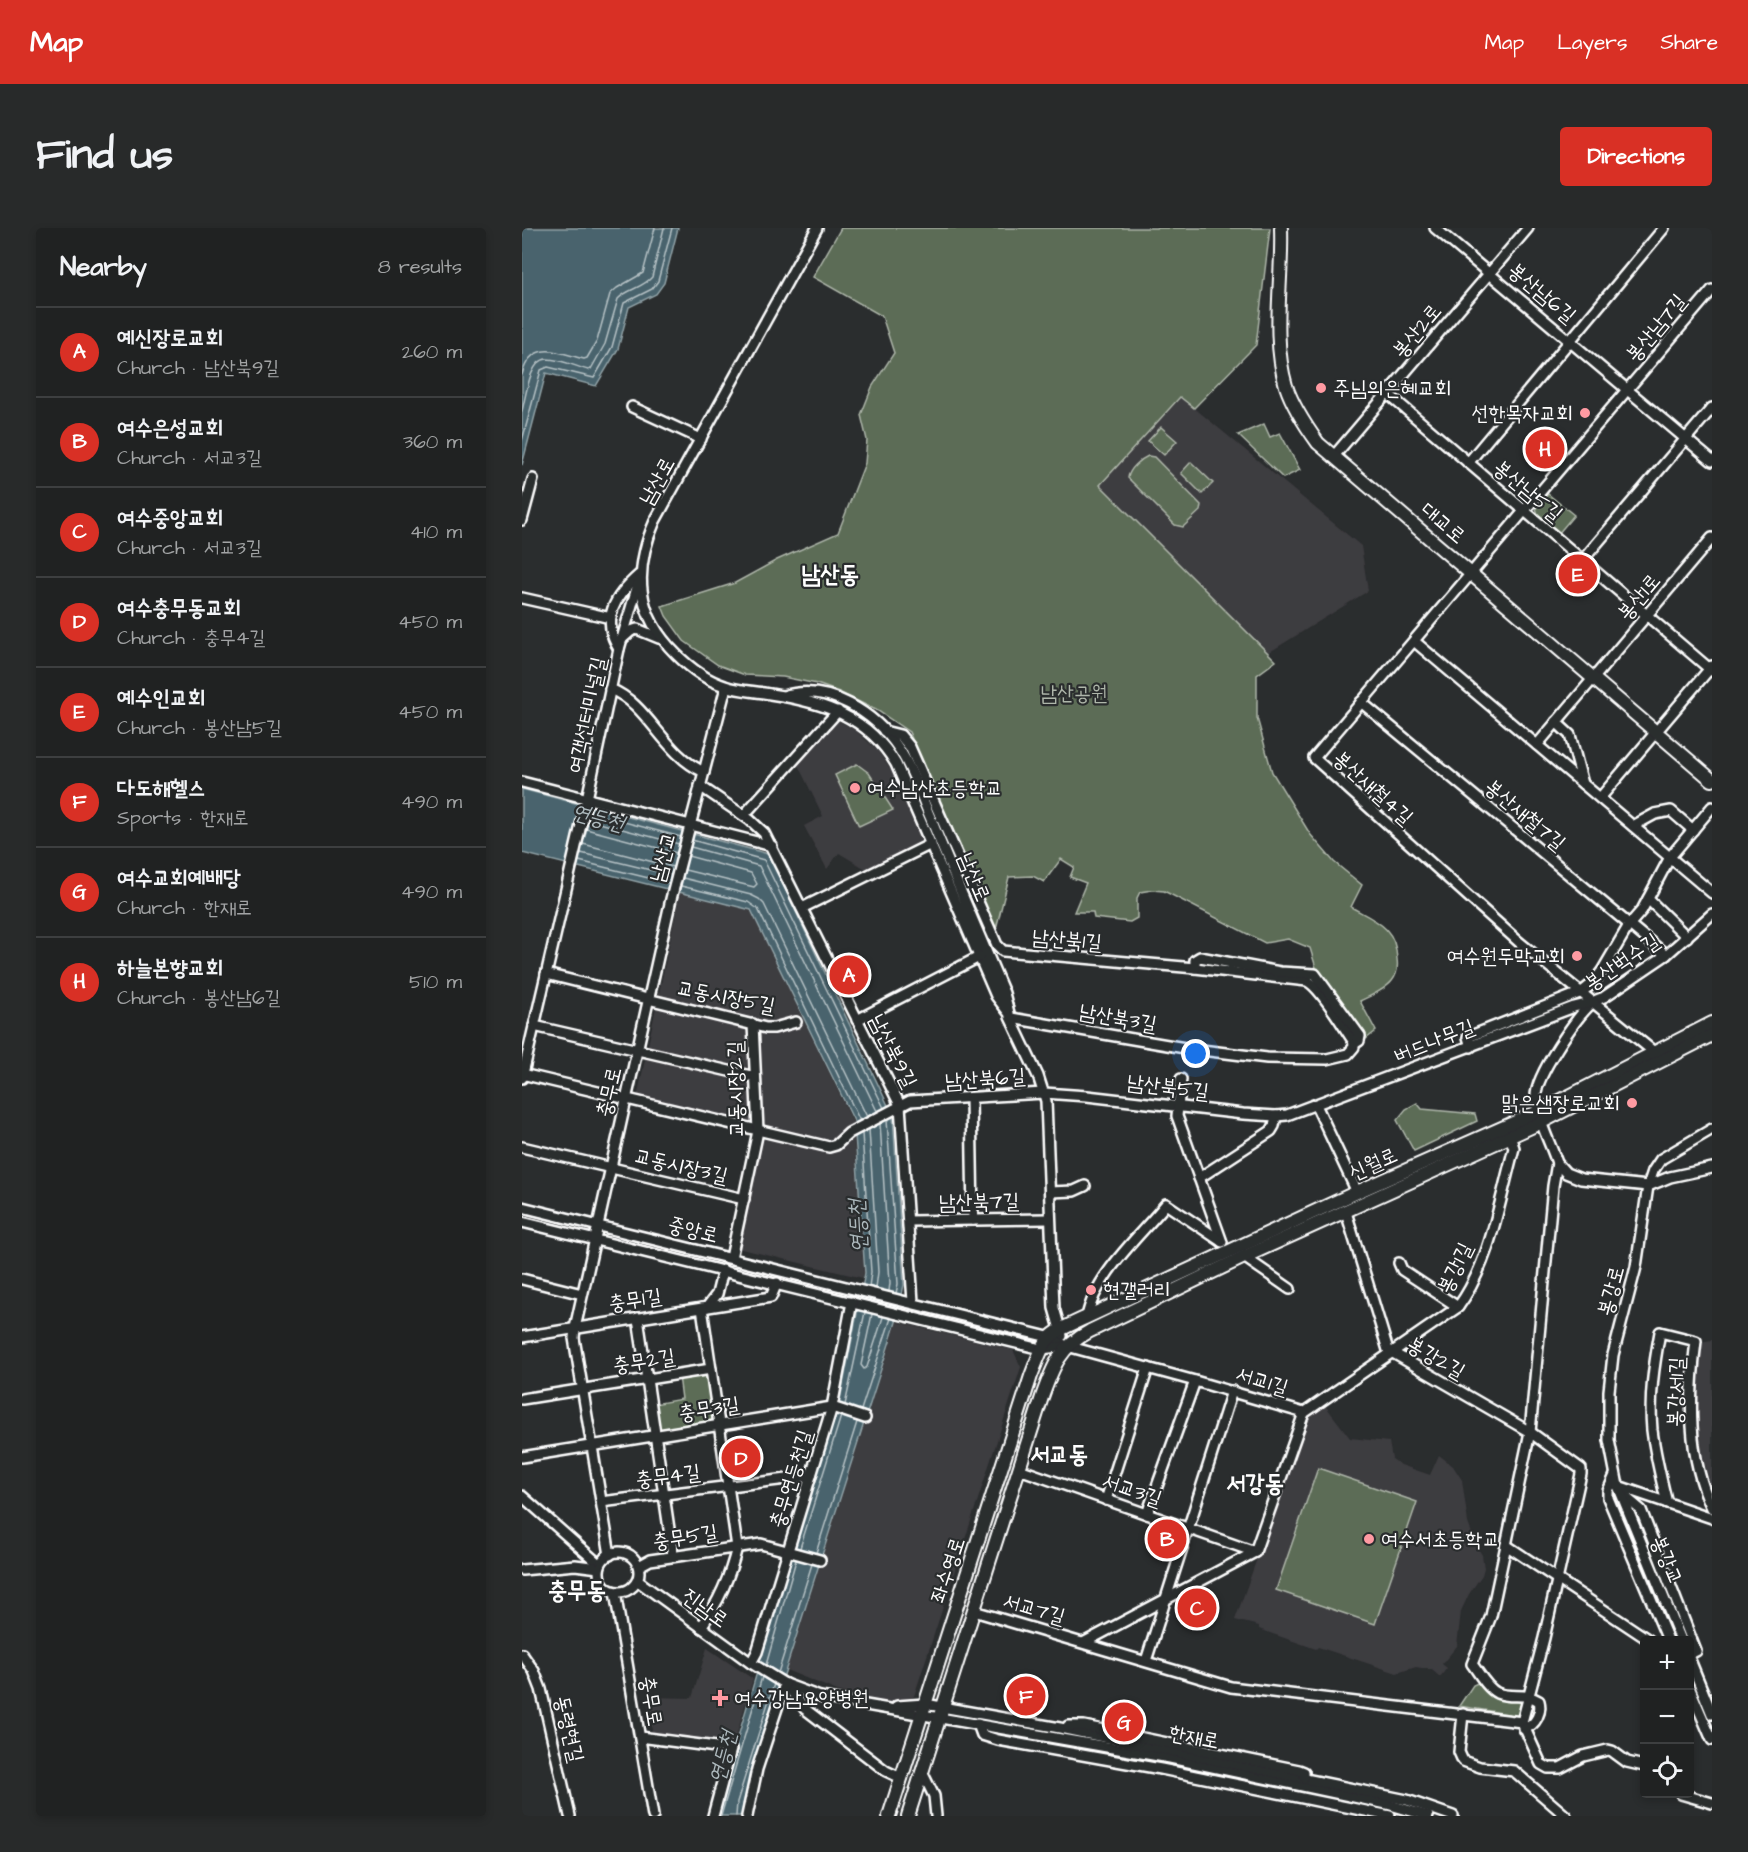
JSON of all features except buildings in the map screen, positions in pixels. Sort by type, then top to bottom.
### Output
[{"type":"main road","name":"대교로","points":[[1281,228],[1278,325],[1284,376],[1291,398],[1318,443],[1472,572],[1712,780]]},
{"type":"main road","name":"신월로","points":[[1066,1346],[1090,1330],[1244,1257],[1510,1136],[1654,1052],[1712,1023]]},
{"type":"main road","name":"신월로","points":[[1048,1337],[1223,1247],[1540,1117],[1712,1035]]},
{"type":"main road","name":"좌수영로","points":[[893,1815],[901,1778],[923,1709],[1041,1349],[1048,1337]]},
{"type":"main road","name":"좌수영로","points":[[908,1816],[1047,1382],[1066,1346]]},
{"type":"main road","points":[[949,1630],[966,1635]]},
{"type":"street","name":"봉산남6길","points":[[1435,228],[1712,461]]},
{"type":"street","name":"봉산2로","points":[[1334,456],[1528,228]]},
{"type":"street","points":[[1570,341],[1664,228]]},
{"type":"street","name":"남산로","points":[[816,229],[652,528],[641,574],[646,614],[662,640],[707,678],[726,687],[783,696],[838,711],[861,725],[892,756],[996,996],[1010,1016]]},
{"type":"street","name":"봉산남7길","points":[[1627,389],[1712,290]]},
{"type":"street","name":"봉산남6길","points":[[1467,463],[1570,341]]},
{"type":"street","points":[[1524,511],[1627,389]]},
{"type":"street","name":"봉산남5길","points":[[1388,394],[1582,561],[1711,668]]},
{"type":"street","points":[[632,407],[701,438]]},
{"type":"street","points":[[1582,561],[1712,408]]},
{"type":"street","points":[[522,520],[533,479]]},
{"type":"street","name":"봉산새철4길","points":[[1524,511],[1314,758],[1519,942],[1654,1052]]},
{"type":"street","name":"봉산1로","points":[[1537,745],[1712,538]]},
{"type":"street","points":[[619,649],[611,633],[611,618],[619,596],[641,574]]},
{"type":"street","name":"여객선터미널길","points":[[522,782],[587,799],[619,649],[641,574]]},
{"type":"street","points":[[522,598],[611,618]]},
{"type":"street","points":[[622,639],[631,631],[638,629],[645,630],[662,640]]},
{"type":"street","points":[[1414,641],[1712,893]]},
{"type":"street","points":[[1600,798],[1711,668]]},
{"type":"street","points":[[690,825],[726,687]]},
{"type":"street","points":[[610,689],[631,700],[679,757],[704,772]]},
{"type":"street","name":"남산로","points":[[783,696],[810,693],[832,697],[856,707],[884,731],[905,759],[1004,993],[1010,1016],[1044,1093],[1047,1110],[1054,1308],[1066,1346]]},
{"type":"street","name":"봉산새철7길","points":[[1361,702],[1666,955]]},
{"type":"street","points":[[744,815],[838,711]]},
{"type":"street","points":[[1556,722],[1570,735],[1583,784]]},
{"type":"street","name":"남산북1길","points":[[884,731],[900,735],[910,747],[1001,950],[1007,953],[1028,955],[1195,968],[1195,960],[1200,957],[1280,972],[1315,974],[1360,1035],[1359,1041],[1354,1043]]},
{"type":"street","name":"남산북9길","points":[[700,786],[760,828],[772,846],[897,1107],[909,1221],[909,1301]]},
{"type":"street","points":[[522,1076],[587,799],[772,846]]},
{"type":"street","points":[[1471,1047],[1468,1037],[1582,992],[1597,978],[1629,925],[1636,919],[1670,857],[1712,807]]},
{"type":"street","points":[[1633,826],[1655,814],[1671,811],[1693,830]]},
{"type":"street","name":"남산교","points":[[671,899],[690,825]]},
{"type":"street","points":[[802,908],[931,844]]},
{"type":"street","name":"충무로","points":[[610,1555],[574,1338],[671,899]]},
{"type":"street","points":[[1647,899],[1687,937]]},
{"type":"street","name":"봉산벅수길","points":[[1540,1117],[1536,1094],[1543,1075],[1575,1022],[1594,1002],[1666,955],[1712,914]]},
{"type":"street","points":[[857,1020],[979,957]]},
{"type":"street","name":"교동시장5길","points":[[546,974],[772,1028],[796,1022]]},
{"type":"street","name":"버드나무길","points":[[1287,1115],[1574,1007],[1594,1002]]},
{"type":"street","name":"남산북3길","points":[[1010,1016],[1185,1048],[1267,1058],[1334,1058],[1352,1051],[1354,1043]]},
{"type":"street","name":"교동시장2길","points":[[731,1258],[758,1131],[753,1024]]},
{"type":"street","points":[[534,1026],[755,1077]]},
{"type":"street","name":"남산북6길","points":[[522,1076],[829,1147],[840,1143],[849,1133],[910,1101],[1044,1093]]},
{"type":"street","points":[[1181,1079],[1177,1116],[1223,1247]]},
{"type":"street","name":"남산북5길","points":[[1044,1093],[1276,1116],[1287,1115]]},
{"type":"street","points":[[971,1098],[973,1220]]},
{"type":"street","points":[[1316,1105],[1357,1192]]},
{"type":"street","points":[[1199,1178],[1271,1131],[1276,1116]]},
{"type":"street","points":[[1540,1117],[1557,1163],[1566,1173],[1581,1179],[1607,1184],[1648,1186],[1712,1168]]},
{"type":"street","name":"봉강로","points":[[1619,1489],[1615,1475],[1608,1417],[1612,1364],[1636,1267],[1648,1186],[1655,1167],[1661,1159],[1712,1129]]},
{"type":"street","name":"봉강1길","points":[[1304,1413],[1458,1307],[1473,1282],[1489,1240],[1514,1148],[1510,1136]]},
{"type":"street","name":"교동시장3길","points":[[522,1147],[744,1199]]},
{"type":"street","points":[[1557,1163],[1530,1432],[1491,1616],[1472,1664],[1498,1694],[1529,1696],[1539,1701],[1540,1709],[1533,1724],[1523,1725],[1541,1764],[1548,1768],[1560,1768],[1583,1756],[1608,1750],[1628,1762],[1640,1765]]},
{"type":"street","points":[[1050,1192],[1074,1191],[1085,1186]]},
{"type":"street","points":[[1087,1317],[1090,1301],[1103,1280],[1166,1204],[1223,1247]]},
{"type":"street","name":"중앙로","points":[[522,1207],[909,1301]]},
{"type":"street","name":"봉강2길","points":[[1346,1212],[1386,1347],[1392,1353],[1530,1432],[1580,1467],[1582,1471],[1523,1725]]},
{"type":"street","name":"남산북7길","points":[[909,1221],[1050,1219]]},
{"type":"street","points":[[522,1222],[1041,1349],[1066,1346]]},
{"type":"street","points":[[1244,1257],[1290,1289]]},
{"type":"street","points":[[1399,1263],[1402,1270],[1458,1307]]},
{"type":"street","points":[[719,1425],[704,1308],[717,1294],[723,1270]]},
{"type":"street","points":[[522,1280],[582,1294]]},
{"type":"street","name":"충무1길","points":[[522,1337],[771,1297],[777,1284]]},
{"type":"street","points":[[909,1301],[1048,1337],[1066,1346]]},
{"type":"street","name":"충무연등천길","points":[[751,1664],[757,1652],[832,1407],[852,1302]]},
{"type":"street","points":[[638,1318],[673,1556]]},
{"type":"street","name":"봉강서1길","points":[[1667,1503],[1652,1429],[1653,1374],[1660,1332],[1696,1341],[1692,1373],[1691,1425],[1698,1468],[1712,1508]]},
{"type":"street","name":"서교1길","points":[[1066,1346],[1304,1413],[1255,1552]]},
{"type":"street","points":[[1106,1500],[1148,1368]]},
{"type":"street","name":"충무2길","points":[[582,1389],[711,1369]]},
{"type":"street","points":[[1147,1514],[1195,1381]]},
{"type":"street","points":[[522,1399],[582,1389]]},
{"type":"street","points":[[1146,1661],[1232,1391]]},
{"type":"street","points":[[832,1407],[865,1418]]},
{"type":"street","name":"충무3길","points":[[592,1445],[832,1407]]},
{"type":"street","name":"충무5길","points":[[701,1627],[719,1599],[732,1568],[737,1547],[719,1425]]},
{"type":"street","points":[[522,1457],[592,1445]]},
{"type":"street","name":"서교3길","points":[[1019,1469],[1255,1552]]},
{"type":"street","points":[[1615,1475],[1608,1491],[1608,1498],[1666,1636]]},
{"type":"street","name":"충무4길","points":[[601,1502],[811,1476]]},
{"type":"street","points":[[1619,1489],[1712,1518]]},
{"type":"street","points":[[1619,1489],[1641,1510],[1690,1636]]},
{"type":"street","name":"봉강교","points":[[1619,1489],[1679,1636]]},
{"type":"street","points":[[522,1496],[600,1566],[601,1581],[606,1588],[615,1592],[628,1591],[638,1581],[639,1566],[628,1554],[617,1552],[610,1555],[600,1566]]},
{"type":"street","name":"충무5길","points":[[639,1566],[650,1560],[760,1544],[820,1560]]},
{"type":"street","points":[[1506,1545],[1642,1636]]},
{"type":"street","points":[[1085,1642],[1255,1552]]},
{"type":"street","points":[[522,1570],[575,1565],[600,1566]]},
{"type":"street","name":"진남로","points":[[638,1581],[751,1664],[785,1684]]},
{"type":"street","name":"충무로","points":[[615,1592],[653,1816]]},
{"type":"street","name":"서교7길","points":[[974,1611],[1211,1681],[1253,1691],[1290,1693],[1463,1714],[1523,1725]]},
{"type":"street","name":"동령현길","points":[[522,1654],[534,1671],[542,1689],[570,1816]]},
{"type":"street","points":[[1694,1672],[1712,1714]]},
{"type":"street","points":[[785,1684],[820,1697],[877,1707],[923,1709]]},
{"type":"street","points":[[785,1684],[805,1709],[886,1771],[901,1778]]},
{"type":"street","points":[[747,1816],[757,1769],[785,1684]]},
{"type":"street","points":[[1689,1690],[1712,1740]]},
{"type":"street","name":"한재로","points":[[923,1709],[1060,1728],[1304,1777],[1407,1800],[1453,1816]]},
{"type":"street","name":"한재로","points":[[941,1712],[978,1724],[1170,1758],[1401,1812],[1428,1816]]},
{"type":"street","points":[[1463,1714],[1459,1752],[1463,1761],[1480,1767],[1514,1771],[1566,1816]]},
{"type":"street","points":[[978,1724],[982,1735],[998,1740],[1161,1769],[1390,1816]]},
{"type":"street","points":[[640,1737],[732,1749],[713,1816]]},
{"type":"street","points":[[922,1772],[934,1796],[936,1816]]},
{"type":"street","points":[[1694,1798],[1712,1803]]},
{"type":"shaded area","points":[[1181,397],[1361,546],[1368,591],[1268,653],[1100,485]]},
{"type":"shaded area","name":"여수남산초등학교","points":[[838,721],[854,729],[878,751],[892,772],[921,835],[922,842],[866,869],[839,853],[827,869],[804,826],[823,816],[798,765]]},
{"type":"shaded area","points":[[680,893],[748,910],[752,913],[853,1122],[863,1278],[737,1248],[763,1129],[637,1098]]},
{"type":"shaded area","points":[[897,1322],[1013,1350],[1021,1367],[914,1696],[906,1702],[896,1704],[840,1692],[786,1670]]},
{"type":"shaded area","points":[[1712,1340],[1712,1489],[1696,1432],[1695,1385],[1700,1342]]},
{"type":"shaded area","name":"여수서초등학교","points":[[1324,1404],[1350,1438],[1389,1442],[1392,1459],[1401,1465],[1430,1475],[1439,1455],[1453,1466],[1462,1480],[1468,1523],[1482,1555],[1484,1568],[1461,1611],[1457,1646],[1442,1664],[1447,1668],[1440,1677],[1432,1670],[1416,1667],[1397,1673],[1318,1647],[1316,1649],[1259,1629],[1259,1626],[1235,1620],[1306,1422]]},
{"type":"shaded area","name":"여수강남요양병원","points":[[707,1648],[753,1679],[733,1747],[653,1737],[647,1697],[692,1698]]},
{"type":"green space","name":"남산공원","points":[[841,228],[1270,228],[1256,345],[1194,408],[1180,397],[1100,485],[1276,661],[1257,675],[1257,718],[1272,772],[1310,834],[1334,862],[1362,885],[1351,907],[1383,926],[1389,932],[1396,948],[1397,967],[1394,979],[1381,990],[1360,1001],[1376,1031],[1366,1039],[1317,971],[1310,948],[1288,939],[1265,943],[1164,891],[1140,892],[1137,898],[1137,918],[1130,922],[1094,918],[1093,912],[1074,912],[1086,883],[1070,877],[1074,867],[1061,859],[1044,882],[1033,876],[1009,877],[996,929],[909,732],[878,711],[817,684],[783,677],[745,675],[718,665],[684,641],[666,616],[662,606],[735,583],[777,560],[838,533],[865,463],[867,440],[861,415],[872,387],[894,353],[882,316],[813,277]]},
{"type":"green space","points":[[1264,424],[1270,437],[1280,433],[1300,470],[1283,478],[1238,435]]},
{"type":"green space","points":[[1161,427],[1177,441],[1164,455],[1148,441]]},
{"type":"green space","points":[[1148,456],[1154,457],[1201,505],[1200,511],[1183,527],[1175,525],[1128,478],[1136,465]]},
{"type":"green space","points":[[1191,462],[1213,483],[1202,494],[1181,473]]},
{"type":"green space","points":[[1548,494],[1574,515],[1558,534],[1539,518],[1536,508]]},
{"type":"green space","points":[[857,764],[869,773],[893,810],[859,826],[835,775]]},
{"type":"green space","points":[[1417,1103],[1422,1109],[1475,1114],[1477,1121],[1414,1151],[1397,1120],[1406,1109]]},
{"type":"green space","points":[[708,1372],[716,1421],[658,1430],[654,1404],[682,1399],[679,1376]]},
{"type":"green space","points":[[1318,1468],[1417,1502],[1375,1624],[1276,1590]]},
{"type":"green space","points":[[1480,1682],[1493,1694],[1520,1700],[1522,1703],[1520,1716],[1459,1706],[1473,1685]]},
{"type":"water","points":[[522,228],[678,228],[664,283],[656,294],[629,307],[618,349],[596,386],[546,373],[522,465]]},
{"type":"water","name":"연등천","points":[[522,789],[769,855],[893,1116],[904,1285],[896,1322],[743,1804],[742,1816],[715,1816],[790,1559],[840,1400],[865,1273],[854,1121],[751,910],[522,853]]},
{"type":"place","name":"주님의은혜교회","points":[[1321,388]]},
{"type":"place","name":"선한목자교회","points":[[1585,413]]},
{"type":"place","name":"하늘본향교회","points":[[1545,449]]},
{"type":"place","name":"예수인교회","points":[[1578,574]]},
{"type":"place","name":"여수남산초등학교","points":[[855,788]]},
{"type":"place","name":"여수원두막교회","points":[[1577,956]]},
{"type":"place","name":"예신장로교회","points":[[849,975]]},
{"type":"place","name":"맑은샘장로교회","points":[[1632,1103]]},
{"type":"place","name":"현갤러리","points":[[1091,1290]]},
{"type":"place","name":"여수충무동교회","points":[[741,1458]]},
{"type":"place","name":"여수은성교회","points":[[1167,1539]]},
{"type":"place","name":"여수서초등학교","points":[[1369,1539]]},
{"type":"place","name":"여수중앙교회","points":[[1197,1608]]},
{"type":"place","name":"다도해헬스","points":[[1026,1696]]},
{"type":"place","name":"여수강남요양병원","points":[[720,1698]]},
{"type":"place","name":"여수교회예배당","points":[[1124,1722]]},
{"type":"district","name":"남산동","points":[[830,575]]},
{"type":"district","name":"서교동","points":[[1059,1455]]},
{"type":"district","name":"서강동","points":[[1255,1484]]},
{"type":"district","name":"충무동","points":[[577,1591]]}]
